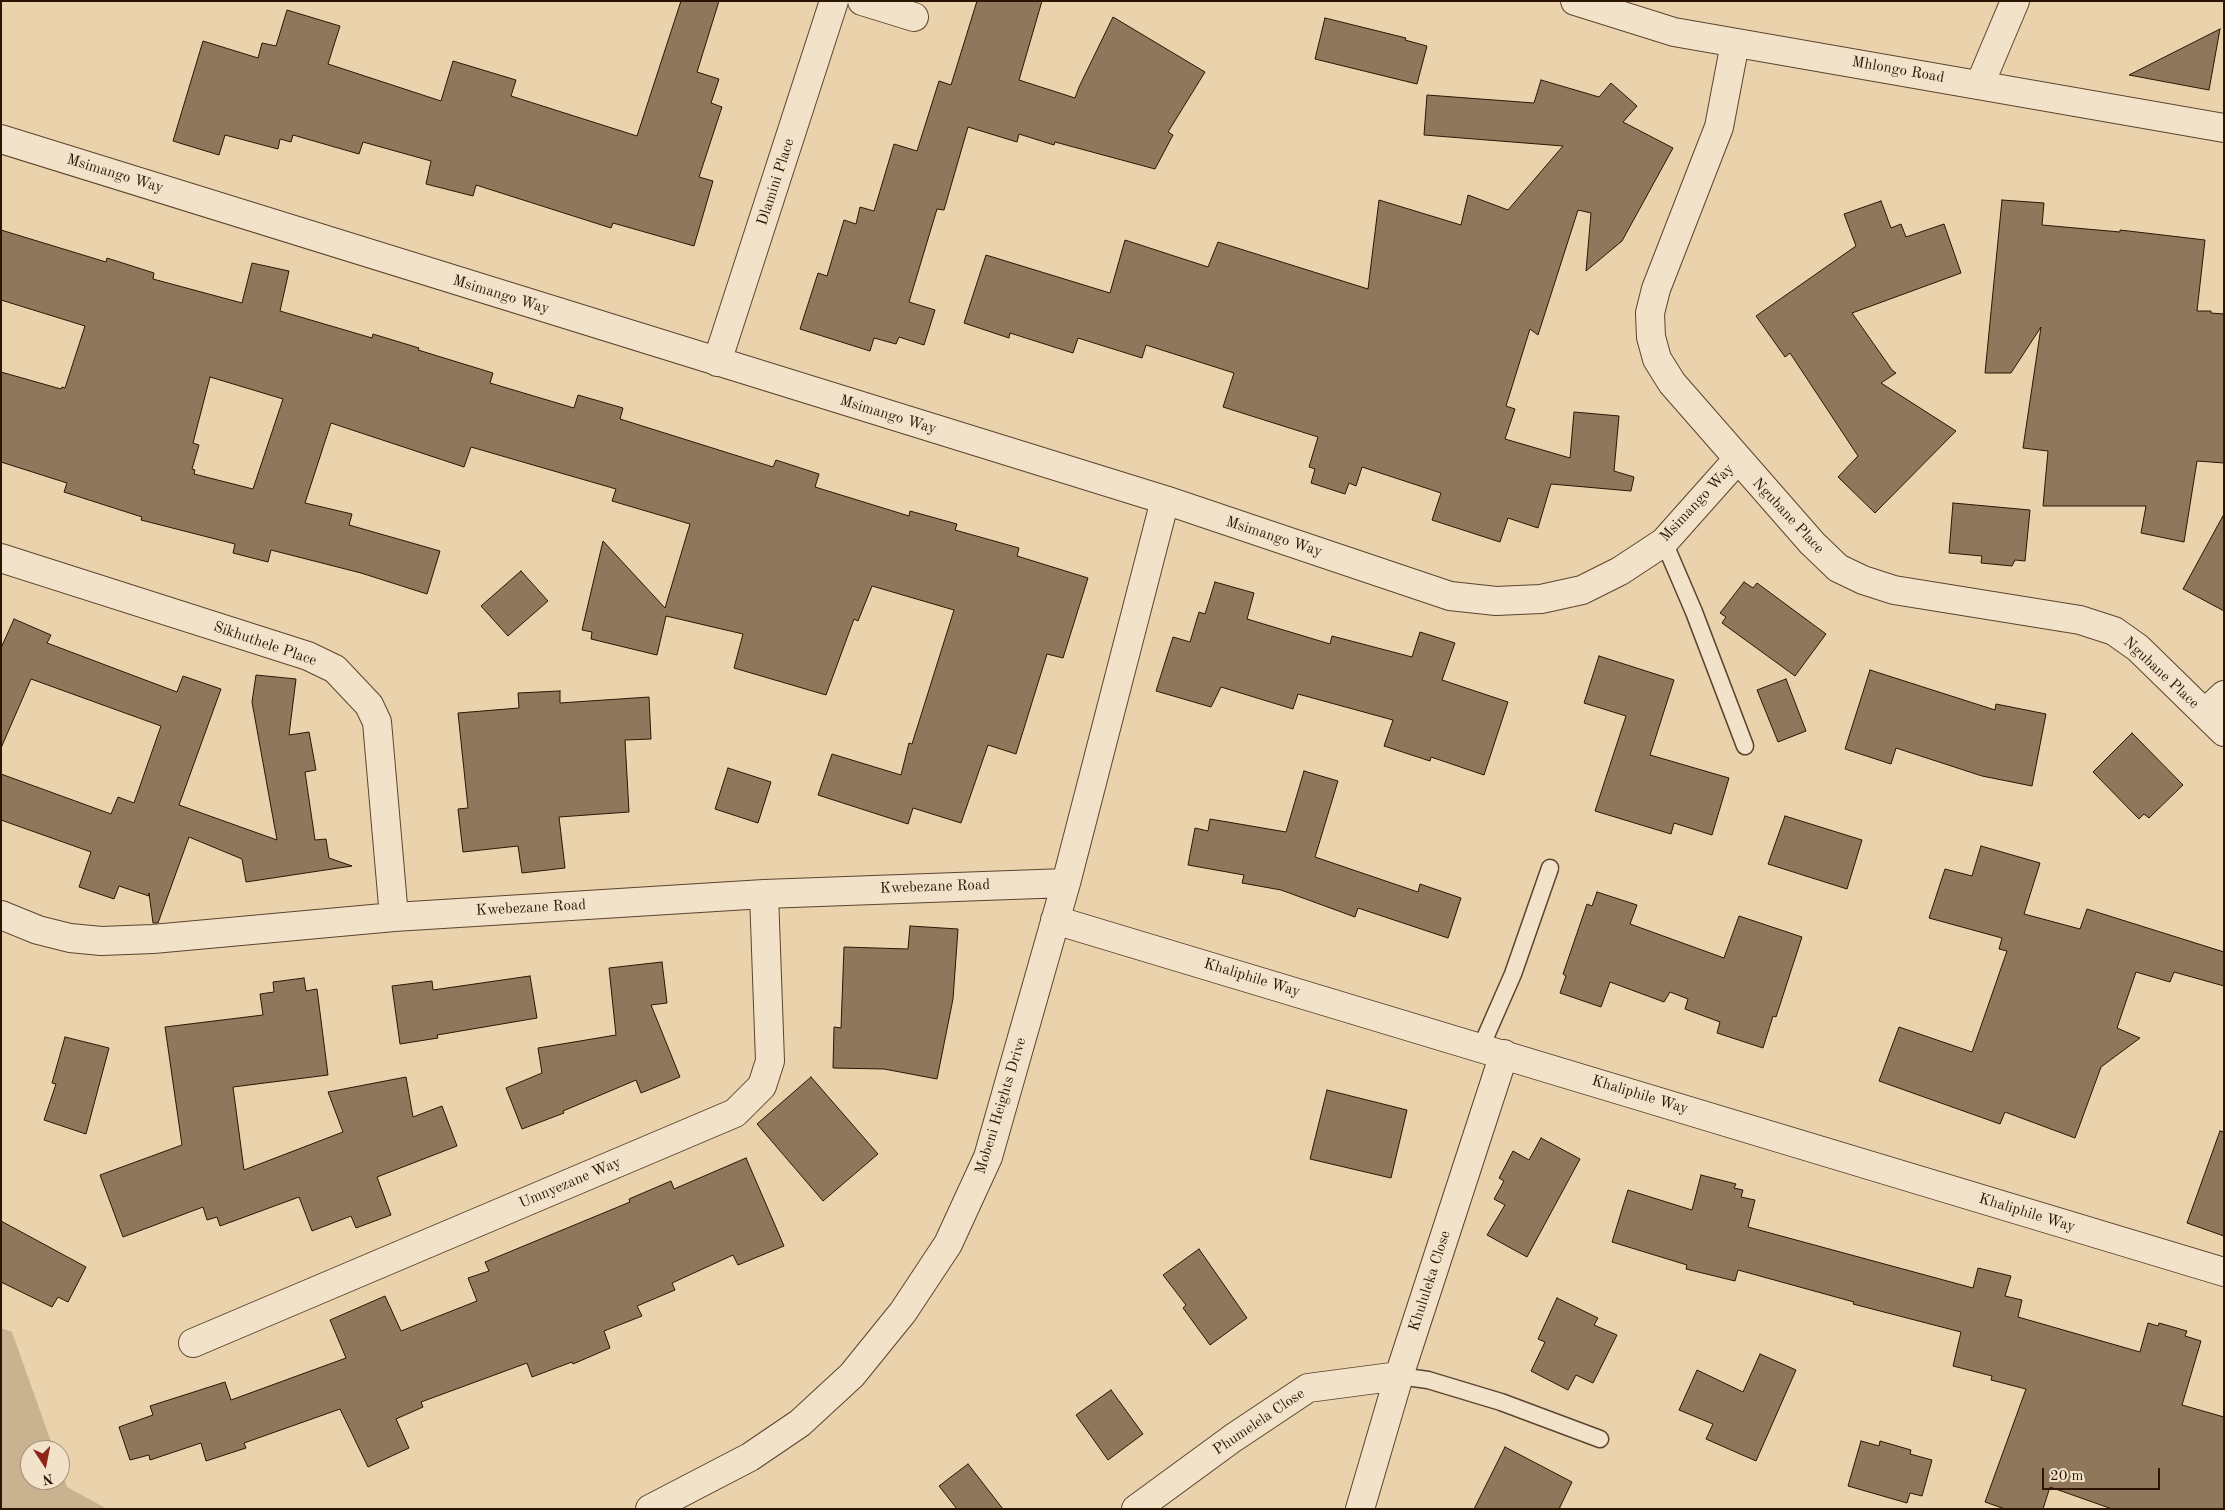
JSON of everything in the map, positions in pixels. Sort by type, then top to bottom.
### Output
[{"type":"street","name":"Dlamini Place","points":[[718,362],[834,1]]},
{"type":"street","points":[[862,1],[914,17]]},
{"type":"street","name":"Mhlongo Road","points":[[1575,1],[1674,32],[2224,128]]},
{"type":"street","points":[[1980,84],[2015,1]]},
{"type":"street","name":"Ngubane Place","points":[[1735,43],[1719,127],[1656,289],[1650,313],[1651,337],[1657,359],[1672,383],[1737,460],[1812,543],[1838,568],[1863,580],[1894,590],[2080,620],[2114,631],[2138,648],[2218,713]]},
{"type":"street","name":"Msimango Way","points":[[1,139],[1165,500],[1450,596],[1496,601],[1541,598],[1582,590],[1620,570],[1664,542],[1737,460]]},
{"type":"street","points":[[1055,920],[1165,500]]},
{"type":"street","name":"Sikhuthele Place","points":[[1,558],[308,656],[335,669],[369,705],[377,722],[394,917]]},
{"type":"street","name":"Kwebezane Road","points":[[1,915],[38,930],[70,938],[101,941],[153,939],[394,917],[764,894],[1066,883]]},
{"type":"street","name":"Umnyezane Way","points":[[193,1343],[735,1113],[762,1086],[770,1061],[764,894]]},
{"type":"street","name":"Khaliphile Way","points":[[1055,920],[1493,1050],[2224,1272]]},
{"type":"street","name":"Mobeni Heights Drive","points":[[650,1509],[750,1457],[800,1422],[852,1375],[903,1312],[948,1244],[988,1157],[1055,920]]},
{"type":"street","name":"Khululeka Close","points":[[1360,1509],[1493,1050]]},
{"type":"street","name":"Phumelela Close","points":[[1136,1509],[1233,1438],[1308,1388],[1399,1376]]},
{"type":"lane","points":[[1664,542],[1694,612],[1745,746]]},
{"type":"lane","points":[[1493,1050],[1513,974],[1550,868]]},
{"type":"lane","points":[[1399,1376],[1428,1380],[1501,1402],[1600,1439]]},
{"type":"shaded area","points":[[1,1328],[12,1332],[50,1440],[20,1440],[20,1490],[70,1489],[107,1509],[1,1509]]},
{"type":"building","points":[[681,1],[719,1],[697,72],[719,79],[711,103],[722,107],[699,177],[713,181],[694,246],[613,223],[611,228],[476,185],[473,196],[426,184],[431,161],[363,142],[359,154],[293,135],[291,142],[280,139],[278,149],[225,135],[219,155],[173,141],[203,41],[258,58],[262,43],[276,46],[287,10],[340,26],[328,64],[441,101],[453,61],[516,80],[511,96],[637,136]]},
{"type":"building","points":[[977,1],[1042,1],[1019,80],[1075,98],[1113,17],[1205,72],[1168,132],[1173,135],[1155,169],[1055,142],[1054,145],[1019,134],[1017,142],[968,127],[944,210],[937,209],[909,302],[935,310],[924,345],[899,337],[896,344],[874,338],[870,351],[800,329],[818,273],[827,276],[844,220],[856,224],[860,207],[874,211],[894,144],[917,151],[939,81],[951,85]]},
{"type":"building","points":[[1325,18],[1406,38],[1405,40],[1427,46],[1417,84],[1315,59]]},
{"type":"building","points":[[2220,29],[2209,90],[2129,75]]},
{"type":"building","points":[[1541,80],[1599,97],[1611,83],[1637,106],[1623,122],[1673,148],[1622,241],[1586,271],[1591,213],[1578,210],[1538,335],[1530,329],[1506,406],[1515,409],[1505,439],[1570,458],[1574,412],[1619,416],[1614,471],[1634,477],[1631,491],[1551,484],[1538,528],[1508,518],[1500,542],[1432,520],[1441,493],[1362,467],[1356,486],[1349,483],[1345,494],[1311,483],[1315,469],[1309,467],[1318,437],[1223,407],[1234,373],[1146,345],[1142,358],[1078,338],[1073,353],[1010,333],[1009,338],[964,323],[986,255],[1110,293],[1125,240],[1208,267],[1218,242],[1368,289],[1379,200],[1461,225],[1468,195],[1508,210],[1563,146],[1424,135],[1427,95],[1534,103]]},
{"type":"building","points":[[2002,200],[2044,203],[2042,225],[2120,232],[2120,230],[2205,240],[2197,311],[2211,311],[2211,313],[2224,314],[2224,463],[2197,461],[2184,542],[2141,533],[2146,506],[2043,506],[2048,451],[2023,448],[2041,327],[2011,373],[1985,373]]},
{"type":"building","points":[[1881,201],[1891,228],[1901,224],[1906,237],[1944,224],[1961,273],[1852,313],[1896,373],[1881,383],[1956,431],[1875,513],[1838,477],[1858,456],[1790,353],[1785,357],[1756,316],[1856,246],[1844,214]]},
{"type":"building","points":[[1,230],[106,262],[107,258],[154,273],[153,279],[242,303],[252,263],[289,271],[280,311],[372,338],[373,334],[419,348],[418,350],[493,373],[490,383],[574,408],[578,395],[623,408],[620,419],[773,467],[776,460],[819,474],[815,487],[909,516],[910,511],[957,524],[955,530],[1019,548],[1017,556],[1088,578],[1063,658],[1047,654],[1016,754],[988,745],[961,823],[913,808],[908,824],[818,795],[832,754],[901,775],[909,743],[912,744],[954,610],[872,586],[858,621],[854,619],[826,695],[734,668],[743,634],[666,616],[657,655],[591,639],[592,632],[582,630],[603,541],[665,608],[690,524],[612,501],[616,489],[471,447],[464,467],[331,423],[305,503],[352,514],[349,525],[440,551],[427,594],[361,573],[271,550],[268,562],[233,553],[235,544],[141,520],[142,517],[64,492],[67,483],[1,462],[1,372],[61,389],[62,387],[65,388],[85,326],[1,300]],"holes":[[[210,377],[283,399],[253,489],[194,474],[195,470],[192,469],[199,445],[193,443]]]},
{"type":"building","points":[[1953,503],[2030,510],[2025,561],[2015,560],[2012,566],[1981,563],[1982,556],[1949,553]]},
{"type":"building","points":[[2224,514],[2224,611],[2183,589]]},
{"type":"building","points":[[521,571],[548,601],[508,636],[481,606]]},
{"type":"building","points":[[1215,582],[1254,593],[1247,619],[1330,644],[1332,636],[1412,657],[1420,632],[1455,643],[1442,680],[1508,702],[1484,775],[1431,757],[1430,761],[1384,746],[1393,720],[1298,694],[1293,709],[1221,687],[1211,707],[1156,691],[1173,637],[1190,642],[1199,612],[1205,614]]},
{"type":"building","points":[[1744,582],[1753,588],[1757,583],[1826,634],[1795,676],[1722,623],[1726,617],[1720,613]]},
{"type":"building","points":[[14,619],[51,635],[47,643],[177,692],[183,676],[221,689],[179,805],[277,840],[252,702],[256,675],[296,679],[289,735],[309,732],[316,770],[305,772],[315,840],[326,839],[329,858],[352,866],[246,882],[242,859],[189,837],[158,923],[153,923],[149,893],[149,896],[119,886],[114,899],[79,887],[91,852],[1,820],[1,774],[111,814],[118,797],[134,803],[161,726],[31,679],[1,748],[1,648]]},
{"type":"building","points":[[1599,656],[1674,680],[1650,755],[1729,778],[1712,835],[1674,823],[1671,834],[1595,811],[1626,716],[1584,703]]},
{"type":"building","points":[[1870,670],[1995,710],[1996,704],[2046,714],[2032,786],[1982,776],[1896,748],[1891,764],[1845,749]]},
{"type":"building","points":[[1786,679],[1806,731],[1778,742],[1757,690]]},
{"type":"building","points":[[560,691],[560,703],[649,697],[651,739],[625,740],[629,812],[559,817],[565,868],[522,873],[518,846],[463,852],[458,809],[468,808],[458,713],[519,708],[518,693]]},
{"type":"building","points":[[2132,733],[2183,785],[2149,818],[2144,814],[2139,819],[2093,772]]},
{"type":"building","points":[[728,768],[771,782],[758,823],[715,809]]},
{"type":"building","points":[[1304,771],[1338,781],[1315,857],[1418,892],[1420,884],[1461,898],[1448,938],[1358,908],[1355,917],[1281,890],[1242,883],[1244,875],[1188,865],[1195,828],[1208,831],[1210,819],[1286,832]]},
{"type":"building","points":[[1785,816],[1862,840],[1847,889],[1768,864]]},
{"type":"building","points":[[1981,846],[2040,863],[2024,914],[2080,929],[2087,909],[2224,952],[2224,986],[2174,972],[2170,982],[2136,972],[2117,1028],[2140,1038],[2101,1067],[2075,1138],[2005,1112],[2000,1124],[1879,1081],[1899,1027],[1972,1052],[2007,951],[1999,949],[2002,938],[1929,918],[1945,869],[1972,876]]},
{"type":"building","points":[[1597,892],[1637,905],[1630,924],[1724,958],[1739,916],[1802,937],[1776,1017],[1773,1016],[1763,1048],[1717,1033],[1720,1022],[1685,1009],[1688,999],[1670,992],[1664,1002],[1610,982],[1601,1007],[1560,993],[1566,976],[1563,974],[1587,904],[1592,906]]},
{"type":"building","points":[[910,926],[958,929],[953,999],[937,1079],[884,1069],[833,1068],[834,1027],[841,1028],[844,947],[908,949]]},
{"type":"building","points":[[662,962],[667,1003],[651,1005],[680,1077],[641,1093],[636,1080],[563,1111],[564,1113],[522,1129],[506,1088],[542,1073],[538,1048],[616,1035],[609,968]]},
{"type":"building","points":[[530,976],[537,1018],[437,1035],[438,1038],[400,1044],[392,986],[432,981],[433,990]]},
{"type":"building","points":[[304,978],[306,991],[317,989],[328,1075],[233,1087],[244,1170],[343,1132],[328,1092],[406,1077],[413,1117],[442,1106],[457,1146],[377,1177],[391,1215],[356,1228],[351,1216],[312,1231],[299,1197],[220,1226],[217,1217],[207,1220],[203,1207],[123,1237],[100,1175],[182,1145],[165,1027],[263,1015],[260,994],[274,992],[273,982]]},
{"type":"building","points":[[65,1037],[109,1048],[86,1134],[44,1120],[56,1084],[52,1083]]},
{"type":"building","points":[[811,1077],[878,1154],[823,1201],[757,1124]]},
{"type":"building","points":[[1327,1090],[1407,1110],[1391,1178],[1310,1159]]},
{"type":"building","points":[[2220,1131],[2224,1132],[2224,1236],[2187,1223]]},
{"type":"building","points":[[1541,1138],[1580,1159],[1527,1257],[1487,1235],[1505,1205],[1494,1199],[1504,1181],[1499,1178],[1513,1151],[1529,1160]]},
{"type":"building","points":[[746,1158],[784,1246],[738,1265],[733,1255],[672,1283],[675,1290],[637,1306],[642,1316],[604,1331],[610,1348],[573,1364],[572,1362],[532,1377],[527,1363],[421,1402],[423,1407],[396,1419],[409,1448],[368,1467],[340,1409],[244,1443],[246,1448],[206,1461],[201,1443],[150,1460],[149,1455],[130,1460],[119,1427],[153,1415],[150,1406],[225,1382],[231,1400],[346,1358],[330,1320],[385,1296],[401,1331],[477,1301],[468,1278],[489,1271],[485,1262],[630,1202],[629,1199],[671,1181],[674,1189]]},
{"type":"building","points":[[1701,1175],[1736,1184],[1734,1188],[1743,1190],[1741,1197],[1755,1200],[1748,1227],[1973,1288],[1978,1268],[2011,1276],[2005,1296],[2022,1300],[2018,1317],[2140,1352],[2148,1323],[2158,1326],[2159,1323],[2187,1331],[2185,1336],[2201,1341],[2182,1405],[2224,1417],[2224,1509],[2112,1509],[2050,1487],[2043,1509],[2005,1509],[1985,1502],[2026,1389],[1991,1380],[1992,1376],[1953,1366],[1961,1332],[1853,1304],[1854,1302],[1738,1270],[1735,1281],[1686,1269],[1687,1265],[1612,1242],[1628,1190],[1692,1210]]},
{"type":"building","points":[[1,1221],[86,1267],[68,1302],[58,1297],[52,1307],[1,1282]]},
{"type":"building","points":[[1199,1249],[1247,1318],[1210,1345],[1183,1308],[1186,1305],[1163,1275]]},
{"type":"building","points":[[1557,1298],[1598,1318],[1594,1325],[1617,1335],[1593,1383],[1576,1375],[1568,1390],[1531,1371],[1545,1342],[1538,1339]]},
{"type":"building","points":[[1760,1354],[1796,1370],[1756,1461],[1706,1439],[1713,1424],[1679,1410],[1697,1370],[1743,1392]]},
{"type":"building","points":[[1111,1390],[1143,1434],[1108,1460],[1076,1415]]},
{"type":"building","points":[[1861,1441],[1879,1446],[1880,1441],[1911,1450],[1910,1454],[1932,1460],[1922,1496],[1910,1493],[1907,1503],[1848,1486]]},
{"type":"building","points":[[1505,1447],[1572,1482],[1559,1509],[1474,1509]]},
{"type":"building","points":[[968,1464],[1003,1509],[957,1509],[939,1486]]}]
